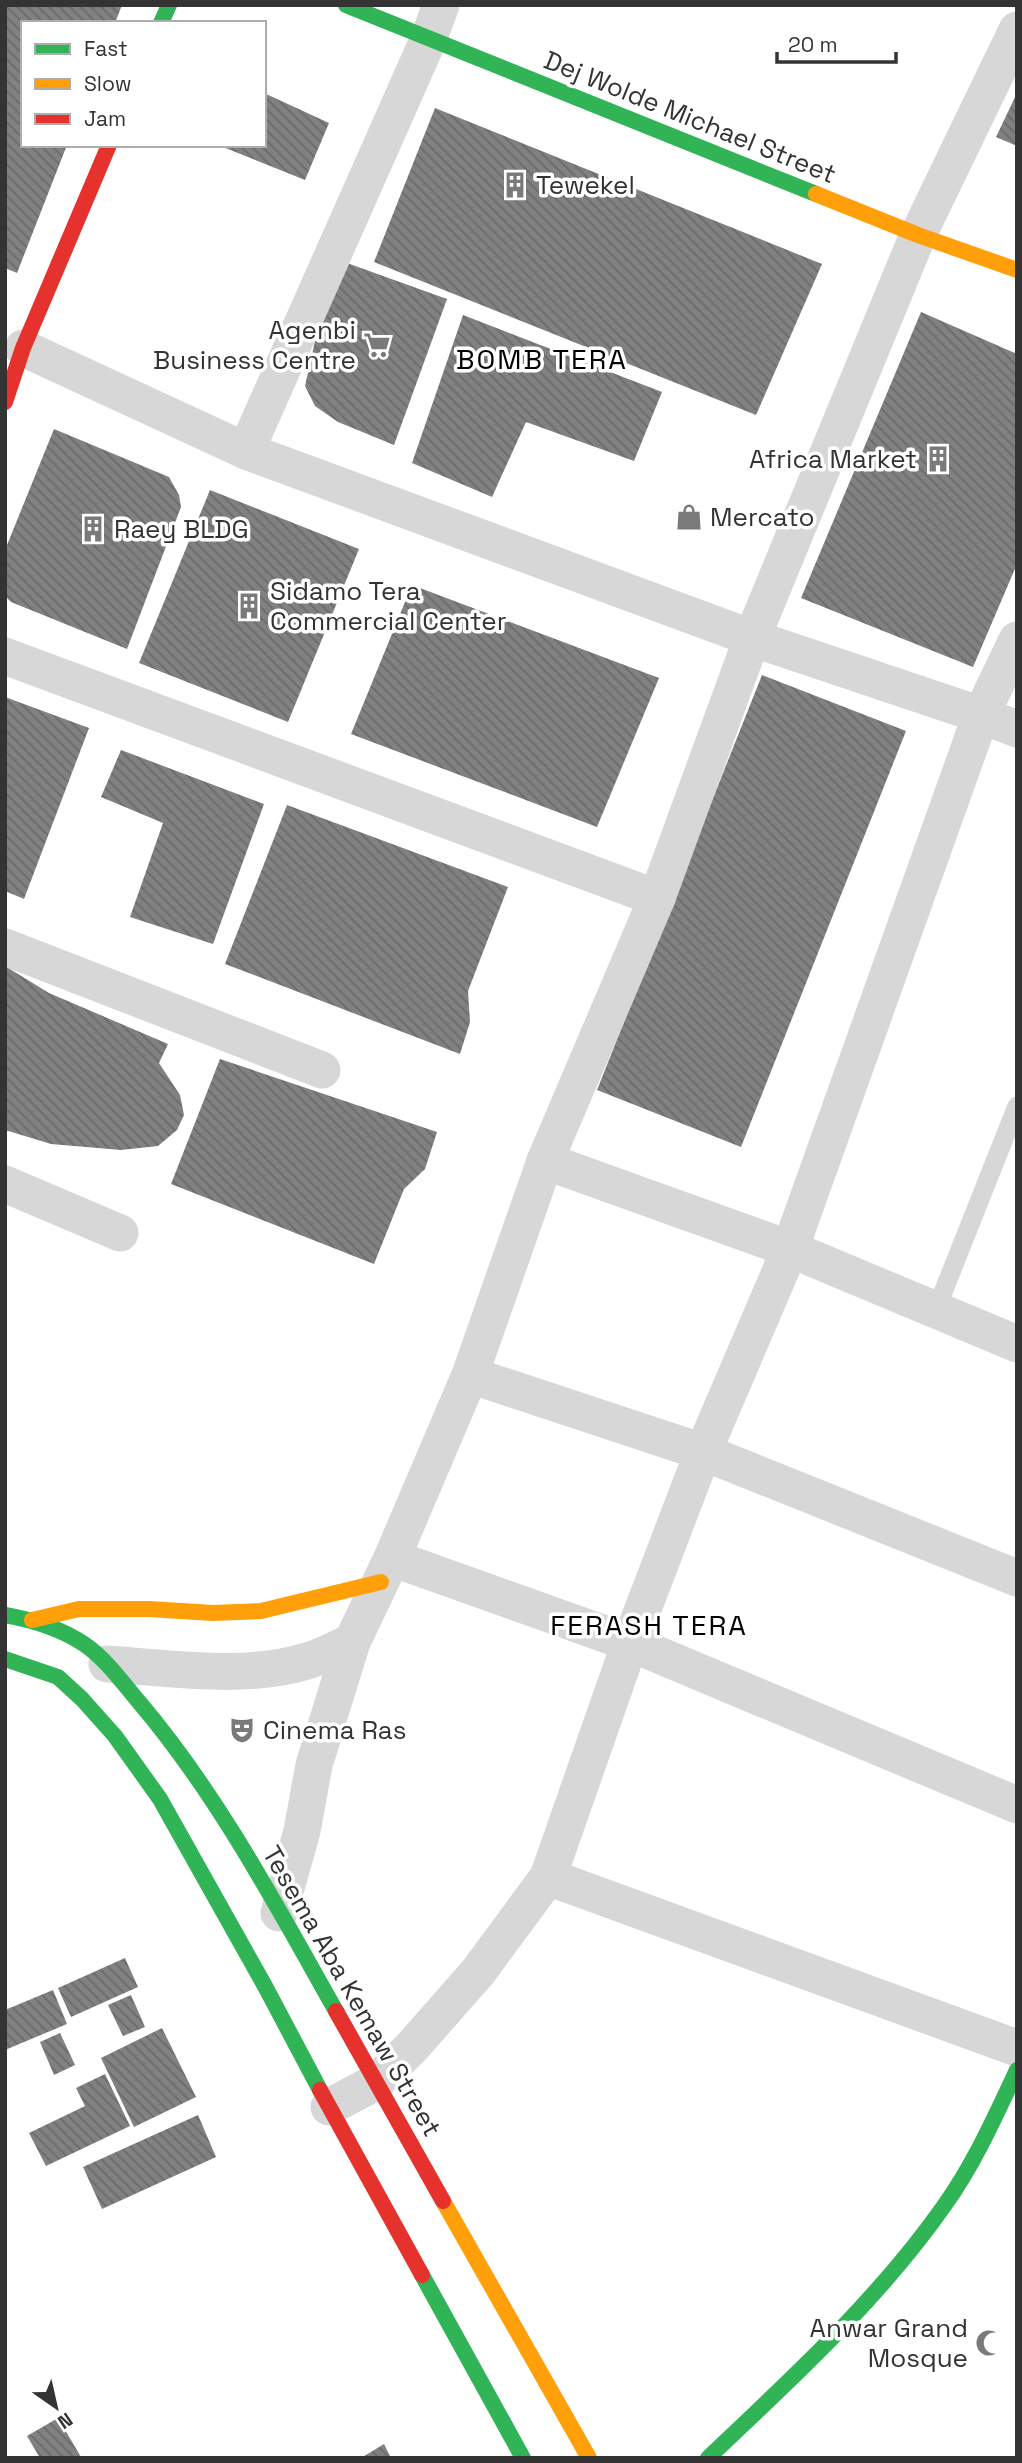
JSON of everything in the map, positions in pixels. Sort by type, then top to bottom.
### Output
[{"type":"main road","points":[[162,21],[169,5]]},
{"type":"main road","name":"Dej Wolde Michael Street","points":[[346,5],[435,22],[918,235],[1017,270]]},
{"type":"main road","points":[[5,402],[23,348],[108,147]]},
{"type":"main road","points":[[32,1620],[79,1609],[213,1613],[261,1611],[387,1570]]},
{"type":"main road","name":"Tesema Aba Kemaw Street","points":[[5,1615],[32,1620],[85,1645],[95,1668],[173,1742],[249,1858],[589,2458]]},
{"type":"main road","points":[[5,1659],[58,1678],[82,1699],[115,1736],[160,1800],[523,2458]]},
{"type":"main road","points":[[58,1678],[95,1668]]},
{"type":"main road","points":[[708,2458],[818,2353],[911,2251],[946,2204],[982,2145],[1017,2070]]},
{"type":"street","points":[[246,452],[435,22]]},
{"type":"street","points":[[279,1913],[299,1844],[314,1765],[352,1642],[387,1570],[470,1375],[545,1161],[657,898],[751,638],[918,235],[1017,30]]},
{"type":"street","points":[[23,348],[246,452],[751,638],[1017,729]]},
{"type":"street","points":[[329,2107],[376,2082],[411,2048],[478,1972],[548,1877],[630,1643],[703,1452],[790,1249],[981,715],[1017,640]]},
{"type":"street","points":[[5,656],[657,898]]},
{"type":"street","points":[[5,947],[322,1070]]},
{"type":"street","points":[[545,1161],[790,1249],[1017,1344]]},
{"type":"street","points":[[5,1184],[120,1233]]},
{"type":"street","points":[[470,1375],[703,1452],[1017,1578]]},
{"type":"street","points":[[387,1570],[630,1643],[1017,1805]]},
{"type":"street","points":[[95,1668],[254,1670],[306,1661],[352,1642]]},
{"type":"street","points":[[548,1877],[1017,2048]]},
{"type":"lane","points":[[936,1310],[1017,1106]]},
{"type":"building","points":[[5,5],[122,5],[116,21],[21,21],[21,147],[66,147],[17,273],[5,268]]},
{"type":"building","points":[[1017,93],[1017,146],[996,137]]},
{"type":"building","points":[[266,94],[329,123],[305,180],[223,147],[266,147]]},
{"type":"building","name":"Tewekel","points":[[435,108],[822,264],[756,415],[374,262]]},
{"type":"building","points":[[347,263],[447,299],[394,445],[338,422],[315,406],[305,386],[315,341]]},
{"type":"building","name":"Africa Market","points":[[921,312],[1017,354],[1017,564],[973,667],[801,598]]},
{"type":"building","points":[[463,315],[662,392],[634,461],[526,422],[492,497],[412,463]]},
{"type":"building","name":"Raey BLDG","points":[[54,429],[169,477],[179,495],[181,507],[127,649],[11,602],[5,596],[5,550]]},
{"type":"building","name":"Sidamo Tera Commercial Center","points":[[210,490],[359,549],[288,722],[139,663]]},
{"type":"building","points":[[412,585],[659,678],[597,827],[351,734]]},
{"type":"building","points":[[762,675],[906,731],[741,1147],[597,1090]]},
{"type":"building","points":[[5,697],[89,728],[24,899],[5,891]]},
{"type":"building","points":[[121,750],[264,804],[213,944],[130,917],[163,823],[101,797]]},
{"type":"building","points":[[287,805],[508,887],[468,991],[470,1022],[460,1054],[225,964]]},
{"type":"building","points":[[5,966],[49,993],[168,1044],[159,1063],[180,1095],[184,1115],[177,1130],[158,1146],[121,1150],[51,1144],[5,1130]]},
{"type":"building","points":[[220,1059],[437,1132],[425,1169],[404,1189],[374,1264],[171,1184]]},
{"type":"building","points":[[125,1958],[138,1987],[71,2017],[58,1988]]},
{"type":"building","points":[[53,1990],[67,2024],[5,2050],[5,2010]]},
{"type":"building","points":[[131,1995],[145,2027],[123,2036],[108,2005]]},
{"type":"building","points":[[162,2028],[196,2097],[134,2127],[101,2058]]},
{"type":"building","points":[[60,2033],[75,2065],[54,2075],[40,2042]]},
{"type":"building","points":[[105,2074],[130,2126],[46,2166],[29,2133],[85,2106],[76,2088]]},
{"type":"building","points":[[198,2115],[216,2157],[102,2209],[83,2167]]},
{"type":"building","points":[[58,2418],[80,2458],[40,2458],[27,2436]]},
{"type":"building","points":[[384,2444],[391,2458],[361,2458]]},
{"type":"traffic: fast","points":[[162,21],[169,5]]},
{"type":"traffic: fast","points":[[346,5],[816,194]]},
{"type":"traffic: fast","points":[[5,1615],[46,1625],[75,1638],[99,1657],[120,1679],[168,1738],[220,1813],[336,2011]]},
{"type":"traffic: fast","points":[[5,1659],[58,1677],[115,1736],[160,1799],[320,2090]]},
{"type":"traffic: fast","points":[[708,2458],[832,2338],[918,2241],[965,2174],[1017,2070]]},
{"type":"traffic: fast","points":[[422,2275],[523,2458]]},
{"type":"traffic: slow","points":[[816,194],[918,235],[1017,270]]},
{"type":"traffic: slow","points":[[32,1620],[79,1609],[213,1613],[261,1611],[381,1582]]},
{"type":"traffic: slow","points":[[443,2201],[589,2458]]},
{"type":"traffic: jam","points":[[5,402],[23,348],[108,147]]},
{"type":"traffic: jam","points":[[336,2011],[443,2201]]},
{"type":"traffic: jam","points":[[320,2090],[422,2275]]},
{"type":"place","name":"Tewekel","points":[[515,185]]},
{"type":"place","name":"Agenbi Business Centre","points":[[377,345]]},
{"type":"place","name":"Africa Market","points":[[938,459]]},
{"type":"place","name":"Mercato","points":[[689,517]]},
{"type":"place","name":"Raey BLDG","points":[[93,529]]},
{"type":"place","name":"Sidamo Tera Commercial Center","points":[[249,606]]},
{"type":"place","name":"Cinema Ras","points":[[242,1730]]},
{"type":"place","name":"Anwar Grand Mosque","points":[[989,2343]]},
{"type":"district","name":"BOMB TERA","points":[[542,359]]},
{"type":"district","name":"FERASH TERA","points":[[649,1625]]}]
